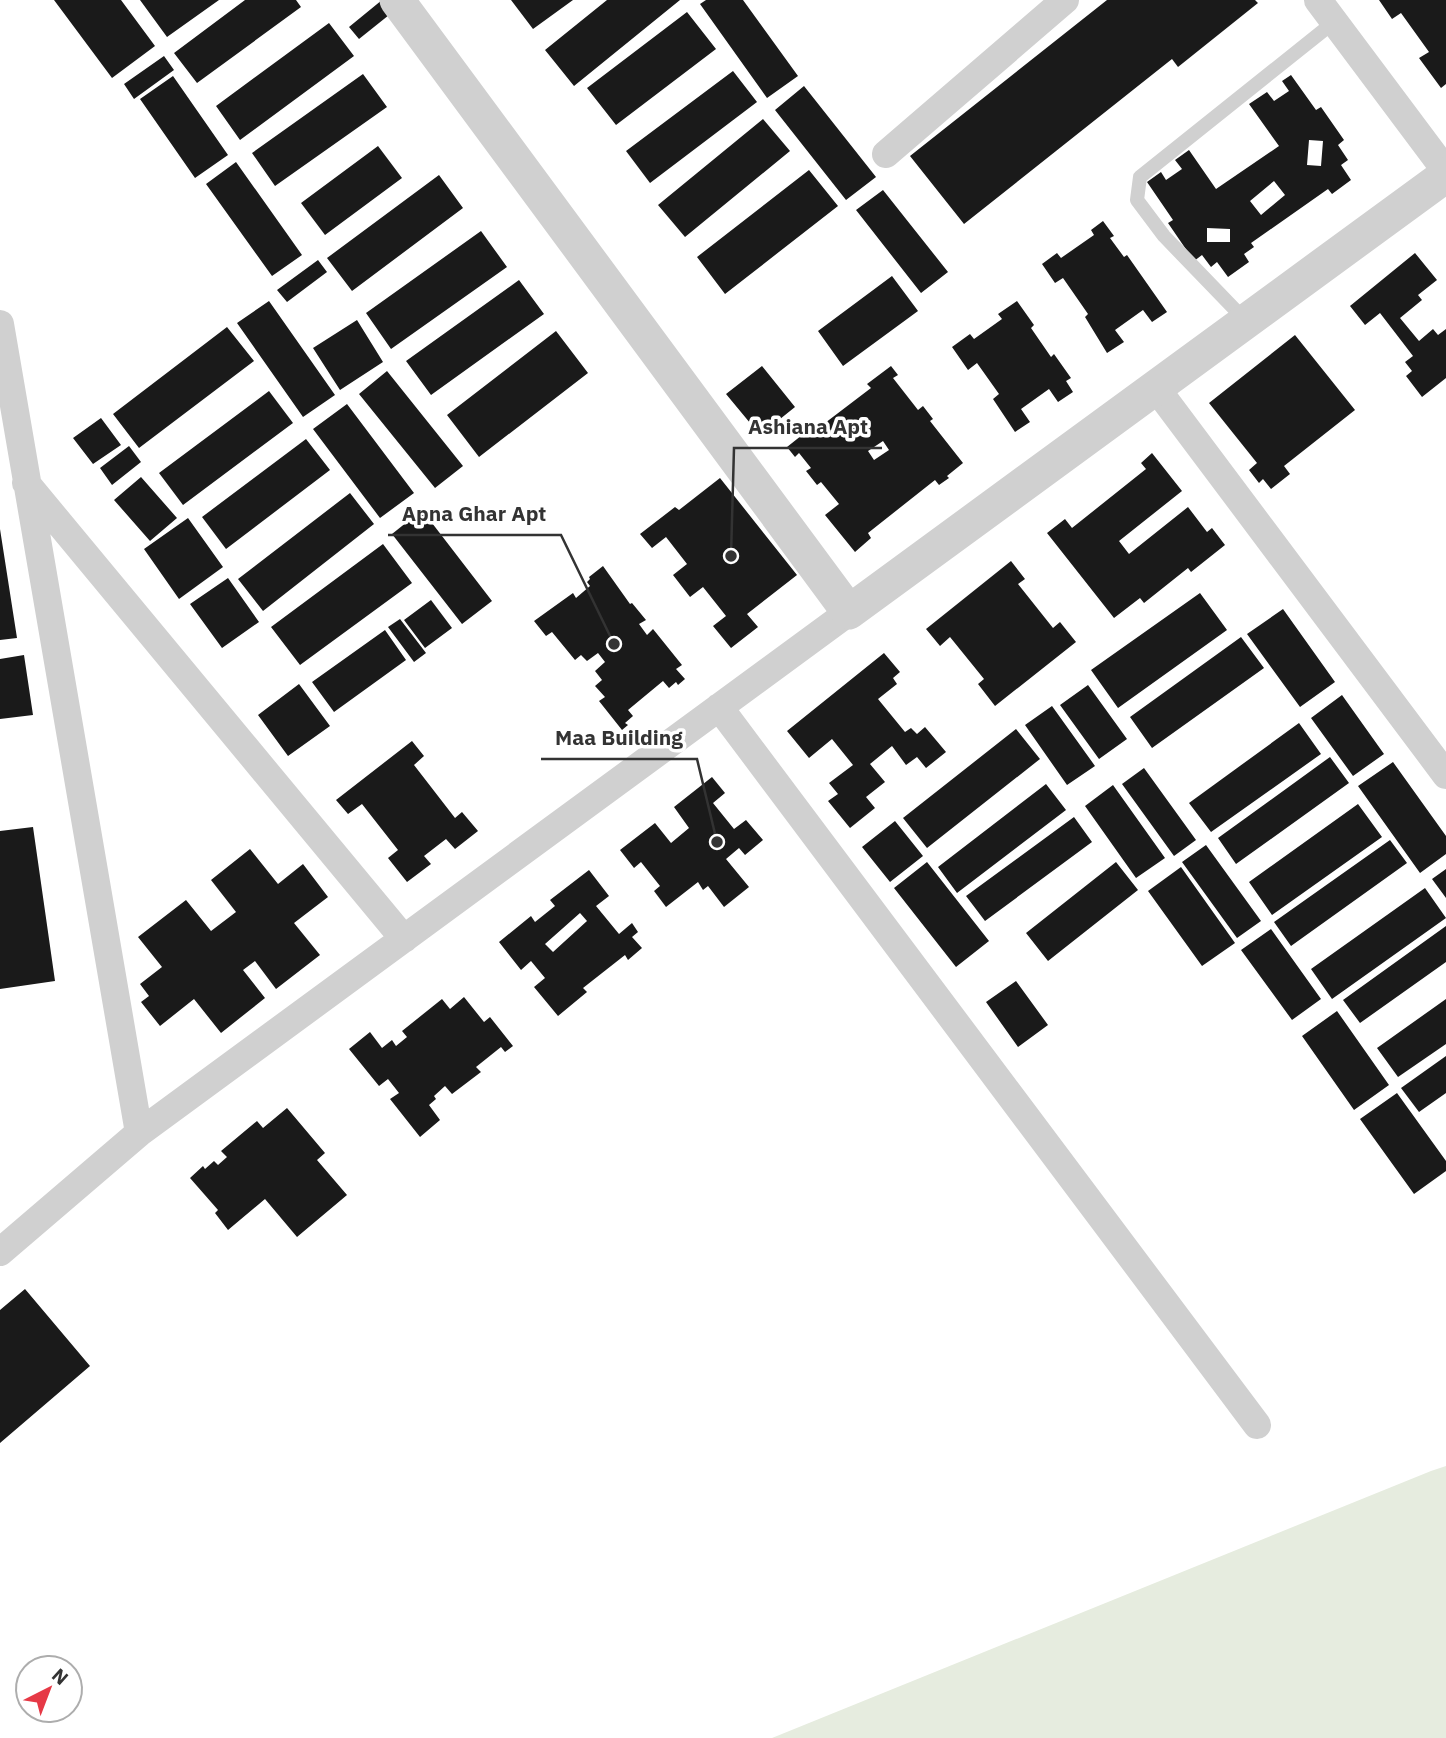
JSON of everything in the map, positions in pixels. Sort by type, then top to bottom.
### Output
[{"type":"street","points":[[397,0],[849,612]]},
{"type":"street","points":[[886,154],[1065,0]]},
{"type":"street","points":[[0,1252],[139,1133],[1446,173],[1326,11]]},
{"type":"street","points":[[0,324],[139,1133]]},
{"type":"street","points":[[1156,388],[1446,775]]},
{"type":"street","points":[[26,482],[404,939]]},
{"type":"street","points":[[719,708],[1257,1425]]},
{"type":"lane","points":[[1246,321],[1164,236],[1138,200],[1140,177],[1326,11]]},
{"type":"shaded area","points":[[1446,1466],[1446,1738],[772,1738],[1431,1471]]},
{"type":"building","points":[[54,0],[121,0],[155,46],[112,78]]},
{"type":"building","points":[[140,0],[219,0],[167,37]]},
{"type":"building","points":[[245,0],[296,0],[301,7],[197,83],[174,53]]},
{"type":"building","points":[[382,0],[394,11],[359,39],[349,27]]},
{"type":"building","points":[[511,0],[573,0],[533,29]]},
{"type":"building","points":[[607,0],[680,0],[574,86],[545,50]]},
{"type":"building","points":[[706,0],[743,0],[798,76],[767,98],[700,4]]},
{"type":"building","points":[[1107,0],[1255,0],[1258,3],[1178,67],[1172,59],[964,224],[910,156]]},
{"type":"building","points":[[1379,0],[1446,0],[1446,84],[1441,88],[1419,58],[1429,52],[1401,13],[1392,19]]},
{"type":"building","points":[[687,12],[716,49],[616,125],[587,88]]},
{"type":"building","points":[[329,23],[354,56],[240,140],[216,106]]},
{"type":"building","points":[[164,56],[174,70],[134,99],[124,84]]},
{"type":"building","points":[[733,71],[757,102],[650,183],[626,151]]},
{"type":"building","points":[[363,74],[387,107],[275,186],[252,153]]},
{"type":"building","points":[[1291,75],[1316,110],[1321,107],[1344,140],[1338,145],[1348,160],[1341,165],[1351,180],[1332,194],[1328,189],[1251,243],[1254,247],[1244,254],[1249,262],[1228,277],[1217,262],[1211,267],[1202,255],[1194,261],[1168,223],[1173,220],[1147,182],[1161,172],[1166,180],[1182,169],[1175,160],[1189,150],[1216,189],[1279,146],[1249,104],[1267,92],[1274,101],[1289,91],[1282,81]],"holes":[[[1309,140],[1323,141],[1321,166],[1307,165]],[[1274,181],[1285,195],[1261,215],[1250,201]],[[1207,228],[1230,229],[1230,242],[1207,242]]]},
{"type":"building","points":[[173,76],[228,155],[195,178],[140,99]]},
{"type":"building","points":[[804,86],[876,177],[846,200],[775,110]]},
{"type":"building","points":[[763,119],[790,151],[685,237],[658,205]]},
{"type":"building","points":[[378,146],[402,178],[325,235],[301,203]]},
{"type":"building","points":[[236,162],[302,255],[272,276],[206,184]]},
{"type":"building","points":[[809,170],[838,206],[725,294],[697,257]]},
{"type":"building","points":[[439,175],[463,208],[352,291],[327,258]]},
{"type":"building","points":[[883,190],[948,272],[921,293],[856,210]]},
{"type":"building","points":[[1103,221],[1114,236],[1110,238],[1124,257],[1127,255],[1167,312],[1152,322],[1143,310],[1115,330],[1124,342],[1107,353],[1085,317],[1088,314],[1063,278],[1055,283],[1042,264],[1057,253],[1061,258],[1094,235],[1091,230]]},
{"type":"building","points":[[481,231],[507,267],[391,349],[366,313]]},
{"type":"building","points":[[1415,253],[1437,280],[1418,295],[1422,300],[1400,318],[1419,341],[1433,329],[1438,335],[1446,329],[1446,378],[1422,397],[1406,376],[1412,371],[1405,362],[1413,356],[1380,313],[1365,325],[1350,306]]},
{"type":"building","points":[[318,260],[327,272],[287,302],[277,290]]},
{"type":"building","points":[[892,276],[918,311],[843,366],[818,331]]},
{"type":"building","points":[[519,280],[544,314],[431,395],[406,361]]},
{"type":"building","points":[[269,301],[335,395],[303,417],[237,323]]},
{"type":"building","points":[[1017,301],[1051,357],[1054,354],[1071,378],[1066,381],[1073,392],[1058,402],[1049,389],[1021,409],[1030,422],[1015,432],[993,399],[999,394],[977,363],[968,370],[952,347],[970,334],[974,339],[1002,319],[998,314]]},
{"type":"building","points":[[357,320],[383,362],[340,390],[313,348]]},
{"type":"building","points":[[227,327],[254,361],[139,448],[113,414]]},
{"type":"building","points":[[556,331],[588,373],[479,457],[447,415]]},
{"type":"building","points":[[1295,335],[1355,410],[1284,466],[1290,474],[1271,489],[1263,479],[1259,483],[1249,470],[1257,463],[1209,403]]},
{"type":"building","points":[[762,366],[795,407],[760,435],[726,394]]},
{"type":"building","points":[[891,366],[898,375],[893,378],[918,410],[923,406],[933,419],[930,421],[963,463],[947,476],[949,478],[939,485],[935,480],[868,533],[871,538],[855,552],[825,515],[839,504],[821,482],[817,485],[806,471],[811,468],[799,453],[795,457],[787,447],[821,420],[825,423],[871,388],[867,384]],"holes":[[[883,441],[889,450],[874,460],[868,451]]]},
{"type":"building","points":[[387,371],[463,466],[435,488],[359,394]]},
{"type":"building","points":[[269,391],[293,423],[183,505],[159,473]]},
{"type":"building","points":[[347,404],[414,493],[380,518],[313,429]]},
{"type":"building","points":[[101,418],[121,445],[93,464],[73,438]]},
{"type":"building","points":[[306,439],[330,470],[226,549],[202,517]]},
{"type":"building","points":[[129,446],[141,462],[112,485],[100,468]]},
{"type":"building","points":[[1152,453],[1182,491],[1119,541],[1129,554],[1188,507],[1207,532],[1212,528],[1225,545],[1191,572],[1188,568],[1144,603],[1140,598],[1114,618],[1047,533],[1065,519],[1072,528],[1146,469],[1141,463]]},
{"type":"building","points":[[141,477],[177,518],[150,541],[114,500]]},
{"type":"building","points":[[720,478],[797,575],[747,614],[758,627],[731,648],[713,626],[726,616],[703,587],[690,597],[673,575],[687,564],[666,537],[652,548],[640,534],[675,507],[679,510]]},
{"type":"building","points":[[350,493],[374,524],[263,611],[238,579]]},
{"type":"building","points":[[422,510],[492,601],[462,624],[392,534]]},
{"type":"building","points":[[188,518],[223,567],[179,599],[144,549]]},
{"type":"building","points":[[0,529],[17,638],[0,640]]},
{"type":"building","points":[[383,544],[412,583],[300,665],[271,627]]},
{"type":"building","points":[[1011,561],[1025,579],[1018,584],[1053,628],[1060,622],[1076,642],[995,706],[978,684],[984,679],[950,637],[940,646],[926,629]]},
{"type":"building","points":[[603,566],[630,604],[632,603],[646,620],[639,624],[647,635],[653,629],[682,665],[676,669],[685,679],[669,688],[663,681],[628,710],[633,716],[622,730],[599,701],[605,697],[595,686],[602,680],[595,671],[605,662],[598,653],[587,661],[581,655],[575,660],[552,632],[546,636],[534,621],[573,593],[576,598],[590,586],[587,582],[589,577]]},
{"type":"building","points":[[228,578],[259,622],[222,648],[190,604]]},
{"type":"building","points":[[1200,593],[1227,630],[1118,708],[1091,670]]},
{"type":"building","points":[[431,600],[452,628],[425,648],[404,620]]},
{"type":"building","points":[[1283,609],[1335,682],[1300,707],[1247,634]]},
{"type":"building","points":[[400,619],[426,653],[414,662],[388,627]]},
{"type":"building","points":[[385,630],[406,660],[334,712],[312,682]]},
{"type":"building","points":[[1241,637],[1264,668],[1152,748],[1130,717]]},
{"type":"building","points":[[884,653],[900,672],[893,678],[897,684],[878,699],[905,732],[911,728],[917,734],[925,727],[946,752],[926,768],[917,757],[906,765],[892,746],[870,764],[885,782],[866,797],[875,808],[850,828],[828,801],[838,794],[829,783],[853,765],[832,739],[809,758],[787,731]]},
{"type":"building","points":[[24,655],[33,715],[0,719],[0,659]]},
{"type":"building","points":[[299,684],[330,726],[288,756],[258,715]]},
{"type":"building","points":[[1088,685],[1127,739],[1099,759],[1060,705]]},
{"type":"building","points":[[1342,695],[1384,754],[1353,776],[1311,718]]},
{"type":"building","points":[[1052,706],[1095,766],[1067,785],[1025,725]]},
{"type":"building","points":[[1299,723],[1321,754],[1211,832],[1189,803]]},
{"type":"building","points":[[1016,729],[1040,759],[927,848],[903,818]]},
{"type":"building","points":[[412,741],[424,756],[414,765],[455,818],[462,812],[478,831],[455,849],[446,839],[424,856],[431,864],[407,882],[388,858],[398,850],[362,804],[348,814],[336,800]]},
{"type":"building","points":[[1330,757],[1349,783],[1236,864],[1218,838]]},
{"type":"building","points":[[1393,762],[1446,836],[1446,854],[1420,873],[1358,786]]},
{"type":"building","points":[[1144,768],[1196,840],[1174,856],[1122,784]]},
{"type":"building","points":[[712,777],[725,793],[713,803],[734,829],[746,820],[763,840],[745,855],[739,848],[726,859],[749,887],[724,907],[708,886],[703,890],[698,882],[666,907],[654,891],[660,886],[641,862],[634,868],[620,850],[655,823],[671,843],[689,828],[674,807]]},
{"type":"building","points":[[1046,784],[1066,810],[957,893],[938,867]]},
{"type":"building","points":[[1113,785],[1165,858],[1136,878],[1085,806]]},
{"type":"building","points":[[1358,804],[1382,837],[1272,915],[1249,882]]},
{"type":"building","points":[[1074,817],[1092,842],[985,921],[966,896]]},
{"type":"building","points":[[895,821],[923,856],[890,882],[862,847]]},
{"type":"building","points":[[33,827],[55,981],[0,989],[0,831]]},
{"type":"building","points":[[1390,840],[1407,863],[1291,946],[1274,922]]},
{"type":"building","points":[[1206,845],[1261,921],[1237,938],[1182,862]]},
{"type":"building","points":[[250,849],[278,884],[303,864],[328,897],[294,923],[320,955],[276,989],[255,961],[243,970],[265,998],[221,1033],[194,999],[160,1026],[141,1002],[149,996],[140,984],[162,967],[138,937],[186,900],[211,931],[236,912],[211,880]]},
{"type":"building","points":[[927,862],[989,941],[956,967],[894,888]]},
{"type":"building","points":[[1116,862],[1138,890],[1048,961],[1026,933]]},
{"type":"building","points":[[1181,867],[1235,943],[1202,966],[1148,891]]},
{"type":"building","points":[[1446,869],[1446,898],[1432,879]]},
{"type":"building","points":[[589,870],[609,896],[596,906],[619,934],[632,923],[638,932],[632,937],[642,948],[628,960],[625,955],[583,988],[587,992],[558,1016],[534,987],[545,978],[531,961],[521,970],[499,942],[531,916],[535,922],[555,906],[550,900]],"holes":[[[580,913],[587,921],[553,952],[545,944]]]},
{"type":"building","points":[[1425,888],[1446,918],[1332,999],[1311,969]]},
{"type":"building","points":[[1446,926],[1446,962],[1360,1023],[1343,1000]]},
{"type":"building","points":[[1271,929],[1321,999],[1292,1020],[1241,950]]},
{"type":"building","points":[[1016,981],[1048,1025],[1018,1047],[986,1002]]},
{"type":"building","points":[[464,997],[484,1022],[490,1017],[513,1046],[505,1052],[501,1047],[476,1067],[481,1072],[452,1094],[445,1086],[434,1096],[436,1099],[429,1105],[440,1120],[420,1137],[390,1099],[399,1093],[388,1079],[379,1086],[349,1049],[370,1032],[382,1048],[392,1040],[396,1046],[407,1037],[402,1031],[442,999],[450,1009]]},
{"type":"building","points":[[1446,999],[1446,1044],[1398,1077],[1377,1048]]},
{"type":"building","points":[[1337,1011],[1389,1085],[1354,1110],[1302,1036]]},
{"type":"building","points":[[1446,1056],[1446,1093],[1419,1112],[1401,1088]]},
{"type":"building","points":[[1397,1093],[1446,1161],[1446,1171],[1414,1194],[1360,1119]]},
{"type":"building","points":[[287,1108],[325,1153],[317,1160],[347,1195],[297,1237],[265,1199],[228,1230],[215,1213],[218,1210],[190,1178],[203,1166],[205,1169],[214,1161],[218,1165],[227,1157],[221,1151],[257,1121],[263,1128]]},
{"type":"building","points":[[25,1289],[90,1366],[0,1443],[0,1310]]},
{"type":"place","name":"Ashiana Apt","points":[[731,556]]},
{"type":"place","name":"Apna Ghar Apt","points":[[614,644]]},
{"type":"place","name":"Maa Building","points":[[717,842]]}]
